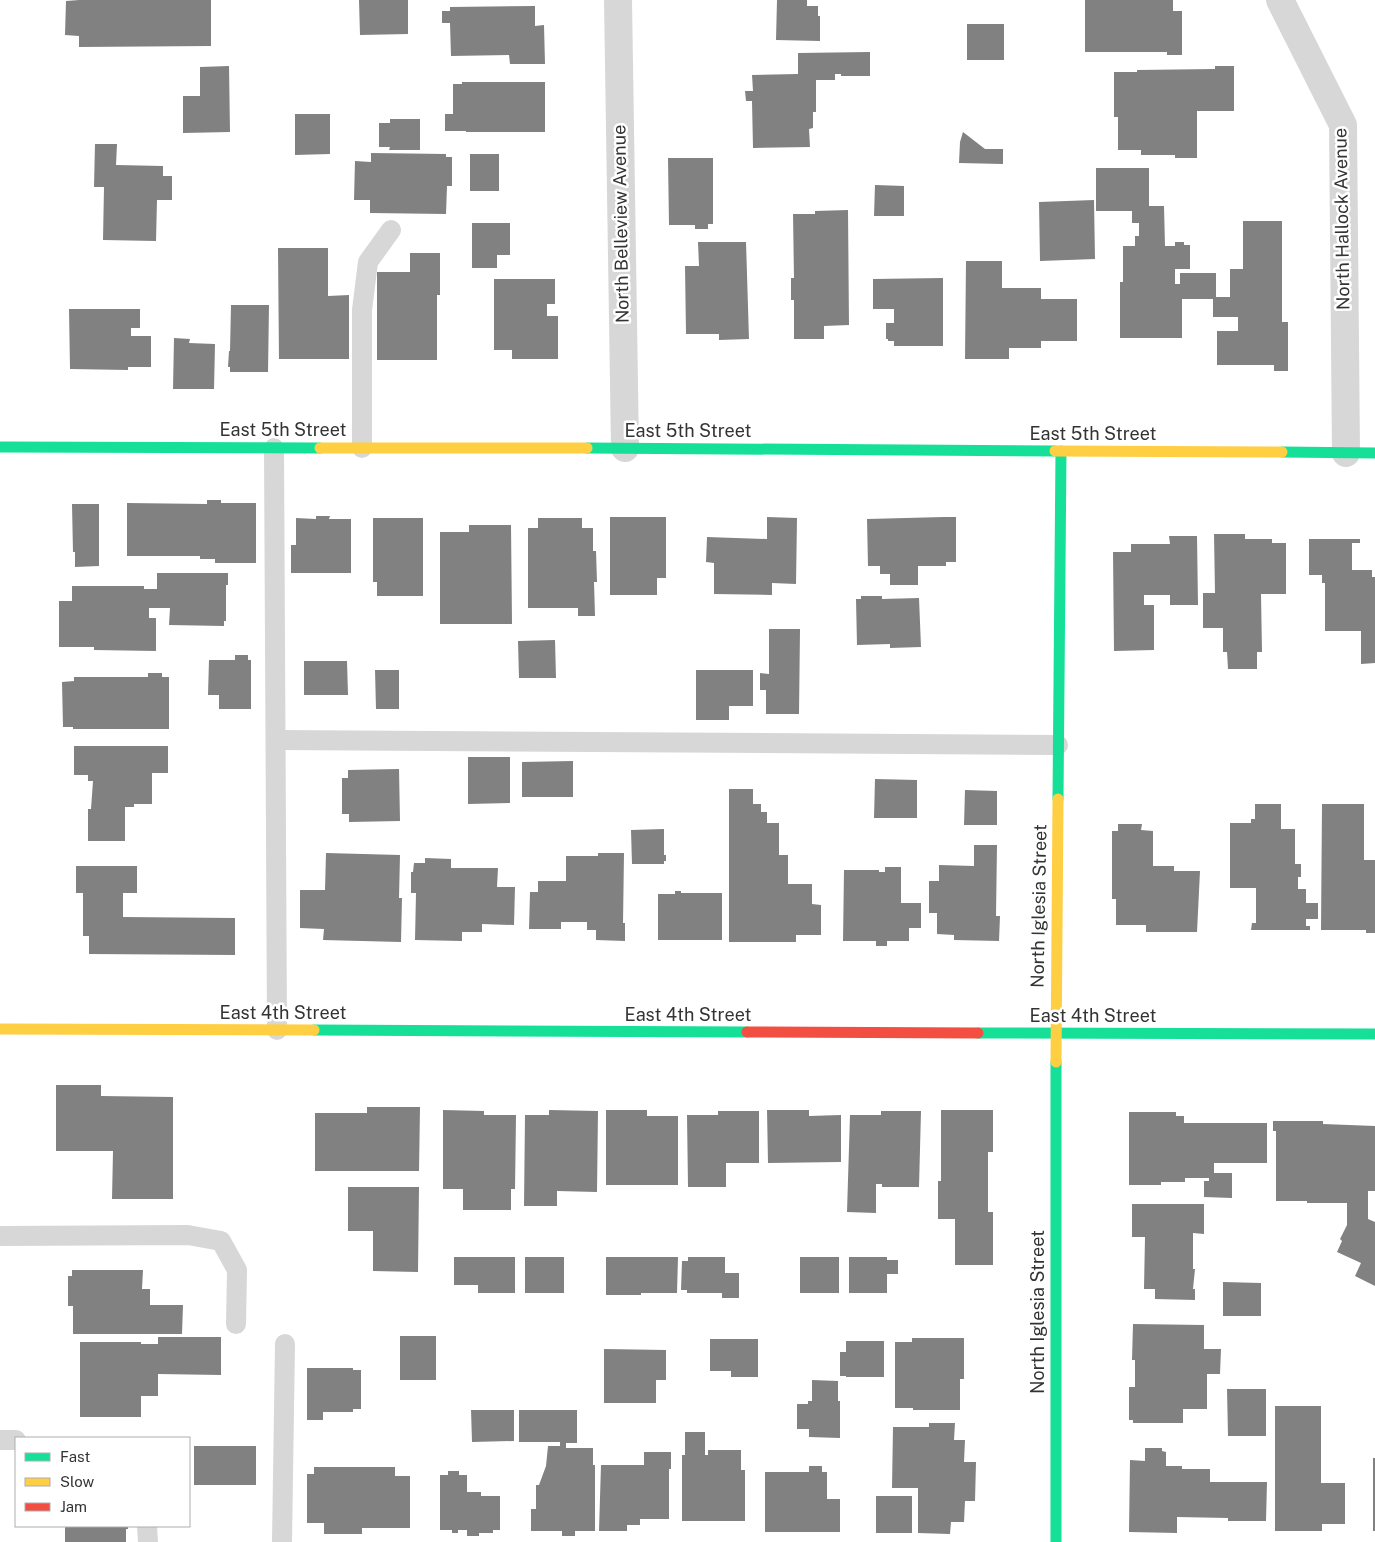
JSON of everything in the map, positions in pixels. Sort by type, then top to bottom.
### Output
[{"type":"street","name":"North Belleview Avenue","points":[[618,0],[625,448]]},
{"type":"street","name":"North Hallock Avenue","points":[[1288,3],[1343,125],[1346,453]]},
{"type":"street","name":"East 5th Street","points":[[0,447],[625,448],[1375,453]]},
{"type":"street","name":"North Iglesia Street","points":[[1056,1542],[1056,1034],[1061,451]]},
{"type":"street","name":"East 4th Street","points":[[0,1029],[1375,1034]]},
{"type":"lane","points":[[362,448],[362,310],[368,262],[391,230]]},
{"type":"lane","points":[[274,448],[277,1030]]},
{"type":"lane","points":[[276,740],[1058,745]]},
{"type":"lane","points":[[0,1236],[188,1235],[221,1241],[237,1270],[236,1324]]},
{"type":"lane","points":[[282,1542],[285,1344]]},
{"type":"lane","points":[[0,1440],[15,1440]]},
{"type":"lane","points":[[148,1527],[148,1542]]},
{"type":"building","points":[[211,0],[211,46],[79,47],[79,36],[65,35],[66,1]]},
{"type":"building","points":[[359,0],[408,0],[408,34],[360,35]]},
{"type":"building","points":[[777,0],[807,0],[807,6],[818,6],[820,41],[776,40]]},
{"type":"building","points":[[1085,0],[1173,0],[1173,11],[1182,11],[1182,55],[1167,55],[1167,52],[1085,52]]},
{"type":"building","points":[[535,6],[535,26],[544,25],[545,64],[510,64],[509,55],[451,56],[450,23],[442,23],[442,11],[450,11],[450,7]]},
{"type":"building","points":[[967,24],[1004,24],[1004,60],[967,60]]},
{"type":"building","points":[[870,52],[870,76],[841,76],[841,74],[835,74],[835,80],[816,80],[816,112],[813,112],[813,128],[809,129],[810,147],[753,148],[752,101],[746,101],[745,91],[753,91],[752,75],[798,74],[798,53]]},
{"type":"building","points":[[229,66],[230,132],[183,133],[183,96],[200,96],[200,67]]},
{"type":"building","points":[[1215,66],[1234,66],[1234,111],[1197,111],[1197,158],[1175,158],[1175,155],[1141,155],[1141,150],[1118,150],[1118,117],[1114,117],[1114,72],[1215,69]]},
{"type":"building","points":[[462,82],[545,82],[545,132],[445,131],[445,114],[453,114],[453,84],[462,84]]},
{"type":"building","points":[[295,114],[330,114],[330,154],[295,155]]},
{"type":"building","points":[[390,119],[420,119],[420,150],[389,150],[390,147],[379,147],[379,123],[390,123]]},
{"type":"building","points":[[963,132],[985,149],[1003,149],[1003,164],[959,163],[960,142]]},
{"type":"building","points":[[95,144],[117,144],[116,165],[163,166],[163,176],[172,176],[172,200],[157,200],[156,241],[103,240],[104,187],[94,187]]},
{"type":"building","points":[[371,153],[446,154],[446,157],[452,157],[452,186],[447,186],[446,214],[370,213],[370,200],[354,200],[355,161],[371,162]]},
{"type":"building","points":[[470,154],[499,154],[499,191],[470,191]]},
{"type":"building","points":[[668,158],[713,158],[713,224],[708,224],[708,229],[695,229],[695,225],[669,225]]},
{"type":"building","points":[[1096,168],[1149,168],[1149,206],[1164,206],[1165,246],[1175,246],[1175,242],[1184,242],[1184,245],[1190,245],[1190,269],[1175,269],[1175,284],[1180,284],[1180,273],[1216,273],[1216,297],[1230,297],[1230,269],[1243,269],[1243,221],[1282,221],[1282,322],[1288,322],[1288,371],[1274,371],[1274,365],[1217,365],[1217,331],[1238,331],[1238,317],[1213,317],[1213,299],[1182,299],[1182,338],[1120,338],[1120,282],[1123,282],[1123,246],[1135,246],[1135,236],[1139,236],[1139,223],[1132,223],[1132,211],[1096,211]]},
{"type":"building","points":[[875,185],[904,186],[904,216],[874,216]]},
{"type":"building","points":[[1094,200],[1095,259],[1040,261],[1039,202]]},
{"type":"building","points":[[848,210],[849,325],[824,326],[824,339],[794,339],[794,300],[791,300],[791,278],[794,278],[793,214],[815,214],[815,211]]},
{"type":"building","points":[[472,223],[510,223],[510,255],[497,255],[497,268],[472,268]]},
{"type":"building","points":[[698,242],[746,242],[749,339],[719,340],[719,334],[686,334],[685,266],[699,266]]},
{"type":"building","points":[[278,248],[328,248],[328,296],[349,295],[349,359],[279,359]]},
{"type":"building","points":[[410,253],[440,253],[440,295],[437,295],[437,360],[377,360],[377,272],[410,272]]},
{"type":"building","points":[[966,261],[1002,261],[1002,288],[1041,288],[1041,299],[1077,299],[1077,341],[1041,341],[1041,348],[1009,348],[1009,359],[965,359]]},
{"type":"building","points":[[943,278],[943,346],[894,346],[894,341],[886,339],[886,323],[894,323],[894,309],[873,309],[873,279]]},
{"type":"building","points":[[494,279],[555,279],[555,304],[547,304],[547,316],[558,316],[558,359],[512,359],[512,350],[494,350]]},
{"type":"building","points":[[231,305],[269,305],[268,372],[230,372],[230,367],[228,367]]},
{"type":"building","points":[[69,309],[140,309],[140,328],[131,328],[131,336],[151,336],[151,367],[128,367],[128,370],[70,369]]},
{"type":"building","points":[[174,338],[190,339],[189,343],[215,344],[214,389],[173,389]]},
{"type":"building","points":[[207,500],[221,500],[221,503],[256,503],[256,563],[215,563],[215,559],[200,559],[200,556],[127,556],[127,503],[207,504]]},
{"type":"building","points":[[72,504],[99,504],[99,566],[75,567]]},
{"type":"building","points":[[316,516],[330,516],[329,519],[351,519],[351,573],[291,573],[291,545],[296,545],[296,518],[316,519]]},
{"type":"building","points":[[610,517],[666,517],[666,578],[657,578],[657,595],[610,595]]},
{"type":"building","points":[[767,517],[797,518],[796,584],[772,583],[772,595],[714,594],[714,563],[706,562],[707,537],[767,539]]},
{"type":"building","points":[[956,517],[956,562],[946,562],[946,566],[918,566],[918,585],[890,585],[890,574],[880,574],[880,566],[868,566],[867,519]]},
{"type":"building","points":[[373,518],[423,518],[423,596],[377,596],[377,582],[373,582]]},
{"type":"building","points":[[538,518],[582,518],[582,528],[593,528],[593,551],[596,551],[597,582],[594,582],[595,616],[578,616],[578,608],[528,608],[528,528],[538,528]]},
{"type":"building","points":[[469,525],[511,525],[512,624],[440,624],[440,532],[469,532]]},
{"type":"building","points":[[1214,534],[1245,534],[1245,539],[1272,539],[1272,543],[1286,543],[1286,594],[1261,594],[1262,652],[1257,652],[1257,669],[1228,669],[1227,652],[1223,652],[1223,628],[1203,628],[1203,593],[1215,593]]},
{"type":"building","points":[[1169,536],[1197,536],[1198,605],[1170,605],[1170,595],[1144,595],[1144,605],[1154,605],[1154,650],[1114,651],[1113,552],[1131,552],[1131,544],[1170,544]]},
{"type":"building","points":[[1309,539],[1360,539],[1360,543],[1352,543],[1352,570],[1372,570],[1372,577],[1375,577],[1375,663],[1361,664],[1361,631],[1325,631],[1325,583],[1322,583],[1322,575],[1309,575]]},
{"type":"building","points":[[157,573],[228,573],[226,621],[224,621],[224,626],[169,625],[170,608],[149,608],[149,618],[156,618],[156,651],[94,650],[94,647],[59,647],[59,601],[72,601],[72,586],[144,586],[144,589],[157,589]]},
{"type":"building","points":[[861,596],[882,596],[882,599],[919,598],[921,647],[890,648],[890,644],[857,645],[856,599],[861,599]]},
{"type":"building","points":[[769,629],[800,629],[799,714],[766,714],[766,690],[760,690],[760,673],[769,674]]},
{"type":"building","points":[[555,640],[556,678],[519,678],[518,641]]},
{"type":"building","points":[[235,655],[248,655],[248,660],[251,660],[251,709],[219,709],[219,695],[208,695],[209,660],[235,660]]},
{"type":"building","points":[[304,661],[347,661],[348,695],[304,695]]},
{"type":"building","points":[[375,670],[399,670],[399,709],[376,709]]},
{"type":"building","points":[[696,670],[753,670],[753,706],[729,706],[729,720],[696,720]]},
{"type":"building","points":[[148,673],[162,673],[162,677],[169,677],[169,729],[73,729],[73,727],[63,727],[62,682],[74,681],[74,677],[148,677]]},
{"type":"building","points":[[74,746],[168,746],[168,773],[152,773],[152,804],[134,804],[134,807],[125,807],[125,841],[88,841],[88,809],[91,809],[93,781],[88,781],[88,775],[74,775]]},
{"type":"building","points":[[468,757],[510,757],[510,803],[468,804]]},
{"type":"building","points":[[573,761],[573,797],[522,797],[522,762]]},
{"type":"building","points":[[399,769],[400,821],[349,822],[349,814],[342,814],[342,778],[348,778],[348,770]]},
{"type":"building","points":[[875,779],[917,780],[917,818],[874,818]]},
{"type":"building","points":[[729,789],[753,789],[753,804],[761,804],[761,812],[767,812],[767,823],[779,823],[779,855],[788,855],[788,884],[812,884],[812,904],[821,905],[821,935],[796,935],[796,942],[729,942]]},
{"type":"building","points":[[965,790],[997,791],[997,825],[964,825]]},
{"type":"building","points":[[1255,804],[1281,804],[1281,829],[1295,829],[1295,864],[1301,864],[1301,877],[1298,877],[1298,889],[1306,889],[1306,903],[1318,903],[1318,919],[1306,919],[1306,926],[1310,926],[1310,930],[1251,930],[1252,923],[1256,923],[1256,888],[1230,888],[1230,823],[1251,823],[1251,819],[1255,819]]},
{"type":"building","points":[[1322,804],[1364,804],[1364,860],[1375,860],[1375,933],[1366,933],[1366,930],[1321,930]]},
{"type":"building","points":[[1118,824],[1142,824],[1141,830],[1153,831],[1153,866],[1174,866],[1174,871],[1200,871],[1197,932],[1146,932],[1146,925],[1116,925],[1116,899],[1112,899],[1112,831],[1118,831]]},
{"type":"building","points":[[664,829],[664,855],[666,855],[666,861],[664,861],[664,864],[632,864],[631,830]]},
{"type":"building","points":[[974,845],[997,845],[996,916],[1000,916],[999,941],[954,940],[954,935],[937,934],[937,913],[929,913],[929,881],[939,881],[939,865],[974,866]]},
{"type":"building","points":[[326,853],[400,855],[399,898],[402,898],[401,942],[323,940],[324,929],[300,928],[300,890],[325,890]]},
{"type":"building","points":[[598,853],[624,853],[623,923],[625,923],[625,941],[596,940],[596,930],[587,930],[587,922],[561,922],[561,929],[529,929],[530,892],[538,892],[538,881],[566,881],[566,856],[598,856]]},
{"type":"building","points":[[425,858],[451,859],[451,868],[498,868],[497,887],[515,887],[514,925],[482,924],[482,932],[462,932],[462,941],[415,940],[416,893],[411,893],[411,872],[413,872],[414,863],[425,863]]},
{"type":"building","points":[[76,866],[137,866],[137,893],[123,893],[123,917],[235,918],[235,955],[89,954],[89,936],[83,936],[83,893],[76,893]]},
{"type":"building","points":[[885,867],[901,867],[901,903],[921,903],[921,928],[909,928],[909,941],[887,941],[887,946],[876,946],[876,941],[843,941],[844,870],[879,870],[879,872],[885,872]]},
{"type":"building","points":[[675,891],[681,891],[681,893],[722,893],[722,940],[658,940],[658,894],[675,894]]},
{"type":"building","points":[[56,1085],[101,1085],[101,1096],[173,1097],[173,1199],[112,1199],[113,1151],[56,1151]]},
{"type":"building","points":[[367,1107],[420,1107],[419,1171],[315,1171],[315,1113],[367,1113]]},
{"type":"building","points":[[443,1110],[484,1111],[484,1115],[516,1115],[515,1189],[511,1189],[511,1210],[463,1210],[463,1189],[443,1189]]},
{"type":"building","points":[[549,1110],[598,1111],[597,1192],[557,1191],[557,1206],[524,1206],[525,1115],[549,1115]]},
{"type":"building","points":[[606,1110],[647,1110],[647,1116],[678,1116],[678,1185],[606,1185]]},
{"type":"building","points":[[767,1110],[809,1110],[809,1116],[841,1115],[841,1162],[768,1163]]},
{"type":"building","points":[[941,1110],[993,1110],[993,1152],[988,1152],[988,1212],[993,1212],[993,1265],[955,1265],[955,1219],[938,1219],[938,1181],[941,1181]]},
{"type":"building","points":[[718,1111],[759,1111],[759,1163],[726,1163],[726,1187],[688,1187],[687,1115],[718,1115]]},
{"type":"building","points":[[881,1111],[921,1111],[919,1187],[882,1187],[882,1184],[876,1184],[876,1213],[847,1212],[850,1115],[881,1115]]},
{"type":"building","points":[[1129,1112],[1176,1112],[1176,1116],[1184,1116],[1184,1123],[1267,1123],[1267,1163],[1214,1163],[1214,1173],[1232,1173],[1232,1198],[1204,1197],[1204,1181],[1209,1181],[1209,1178],[1185,1178],[1185,1182],[1161,1182],[1161,1185],[1129,1185]]},
{"type":"building","points":[[1273,1121],[1323,1121],[1323,1124],[1375,1126],[1375,1191],[1368,1191],[1368,1219],[1375,1222],[1375,1286],[1355,1276],[1361,1263],[1337,1252],[1342,1241],[1340,1239],[1347,1225],[1347,1203],[1276,1201],[1276,1131],[1273,1131]]},
{"type":"building","points":[[348,1187],[419,1187],[418,1272],[373,1271],[373,1231],[348,1231]]},
{"type":"building","points":[[1132,1204],[1204,1204],[1204,1234],[1193,1233],[1193,1269],[1195,1269],[1193,1289],[1195,1289],[1195,1300],[1155,1299],[1155,1289],[1144,1289],[1145,1237],[1132,1237]]},
{"type":"building","points":[[454,1257],[515,1257],[515,1293],[478,1293],[478,1285],[454,1285]]},
{"type":"building","points":[[525,1257],[564,1257],[564,1293],[525,1293]]},
{"type":"building","points":[[606,1257],[678,1257],[677,1293],[606,1295]]},
{"type":"building","points":[[688,1257],[725,1257],[725,1273],[739,1273],[739,1298],[722,1298],[722,1293],[687,1293],[687,1290],[681,1290],[682,1261],[688,1261]]},
{"type":"building","points":[[800,1257],[839,1257],[839,1293],[800,1293]]},
{"type":"building","points":[[849,1257],[887,1257],[887,1260],[898,1260],[898,1274],[887,1274],[887,1293],[849,1293]]},
{"type":"building","points":[[72,1270],[143,1270],[142,1289],[150,1289],[150,1305],[183,1305],[182,1334],[73,1334],[73,1306],[68,1306],[68,1276],[72,1276]]},
{"type":"building","points":[[1223,1282],[1261,1283],[1261,1316],[1223,1316]]},
{"type":"building","points":[[1133,1324],[1204,1325],[1204,1349],[1221,1349],[1220,1374],[1207,1374],[1207,1409],[1183,1409],[1183,1423],[1133,1423],[1133,1420],[1129,1420],[1129,1387],[1135,1387],[1135,1360],[1132,1360]]},
{"type":"building","points":[[400,1336],[436,1336],[436,1380],[400,1380]]},
{"type":"building","points":[[158,1337],[221,1337],[221,1375],[158,1374],[158,1396],[141,1396],[141,1417],[80,1417],[80,1342],[141,1342],[141,1344],[158,1344]]},
{"type":"building","points":[[912,1338],[964,1338],[964,1379],[960,1379],[960,1410],[895,1408],[895,1342],[912,1342]]},
{"type":"building","points":[[710,1339],[758,1339],[758,1377],[731,1377],[731,1371],[710,1371]]},
{"type":"building","points":[[846,1341],[884,1341],[884,1377],[840,1376],[840,1352],[846,1352]]},
{"type":"building","points":[[604,1349],[666,1350],[666,1380],[656,1380],[656,1403],[604,1403]]},
{"type":"building","points":[[307,1368],[353,1368],[353,1370],[361,1370],[361,1409],[353,1409],[353,1412],[323,1412],[323,1420],[307,1420]]},
{"type":"building","points":[[812,1380],[838,1381],[840,1438],[809,1437],[809,1429],[797,1429],[797,1404],[808,1404],[808,1401],[812,1401]]},
{"type":"building","points":[[1227,1389],[1266,1389],[1266,1436],[1228,1436]]},
{"type":"building","points":[[1275,1406],[1321,1406],[1321,1483],[1345,1483],[1345,1524],[1322,1524],[1322,1531],[1275,1531]]},
{"type":"building","points":[[471,1410],[514,1410],[514,1441],[472,1442]]},
{"type":"building","points":[[519,1410],[577,1410],[577,1443],[566,1443],[566,1448],[593,1448],[593,1465],[595,1465],[595,1531],[575,1531],[575,1536],[562,1536],[562,1531],[531,1531],[531,1509],[536,1509],[536,1485],[539,1485],[546,1466],[548,1446],[560,1446],[560,1442],[519,1442]]},
{"type":"building","points":[[929,1423],[955,1423],[954,1440],[965,1440],[964,1462],[976,1462],[975,1501],[965,1501],[964,1522],[951,1522],[950,1534],[918,1533],[918,1488],[892,1488],[893,1427],[929,1427]]},
{"type":"building","points":[[685,1432],[705,1432],[705,1455],[708,1455],[708,1450],[741,1450],[741,1470],[745,1470],[745,1521],[682,1521],[682,1455],[685,1455]]},
{"type":"building","points":[[194,1446],[256,1446],[256,1485],[194,1485]]},
{"type":"building","points":[[1145,1448],[1162,1448],[1162,1451],[1166,1452],[1166,1466],[1182,1466],[1182,1469],[1210,1469],[1210,1482],[1267,1482],[1266,1521],[1228,1521],[1228,1518],[1177,1517],[1177,1533],[1129,1532],[1130,1460],[1145,1461]]},
{"type":"building","points":[[644,1452],[671,1452],[669,1519],[640,1519],[640,1525],[627,1525],[627,1531],[599,1531],[601,1465],[644,1465]]},
{"type":"building","points":[[1373,1458],[1375,1458],[1375,1531],[1373,1531]]},
{"type":"building","points":[[809,1466],[822,1466],[822,1472],[827,1472],[827,1499],[840,1499],[840,1532],[765,1532],[765,1472],[809,1472]]},
{"type":"building","points":[[314,1467],[395,1467],[395,1476],[410,1476],[410,1528],[362,1528],[362,1534],[324,1534],[324,1523],[307,1523],[307,1474],[314,1474]]},
{"type":"building","points":[[448,1471],[459,1471],[459,1475],[467,1475],[467,1492],[481,1492],[481,1496],[500,1496],[500,1530],[493,1530],[493,1533],[479,1533],[479,1536],[467,1536],[467,1530],[458,1530],[458,1533],[452,1533],[452,1530],[440,1530],[440,1475],[448,1475]]},
{"type":"building","points":[[876,1496],[912,1496],[912,1533],[876,1533]]},
{"type":"building","points":[[65,1527],[128,1527],[126,1529],[126,1542],[65,1542]]},
{"type":"traffic: fast","points":[[0,447],[320,448]]},
{"type":"traffic: fast","points":[[587,448],[1055,451]]},
{"type":"traffic: fast","points":[[1058,799],[1061,451]]},
{"type":"traffic: fast","points":[[1282,452],[1375,453]]},
{"type":"traffic: fast","points":[[314,1030],[747,1032]]},
{"type":"traffic: fast","points":[[978,1033],[1375,1034]]},
{"type":"traffic: fast","points":[[1056,1062],[1056,1542]]},
{"type":"traffic: slow","points":[[320,448],[587,448]]},
{"type":"traffic: slow","points":[[1055,451],[1282,452]]},
{"type":"traffic: slow","points":[[1056,1062],[1058,799]]},
{"type":"traffic: slow","points":[[0,1029],[314,1030]]},
{"type":"traffic: jam","points":[[747,1032],[978,1033]]}]
